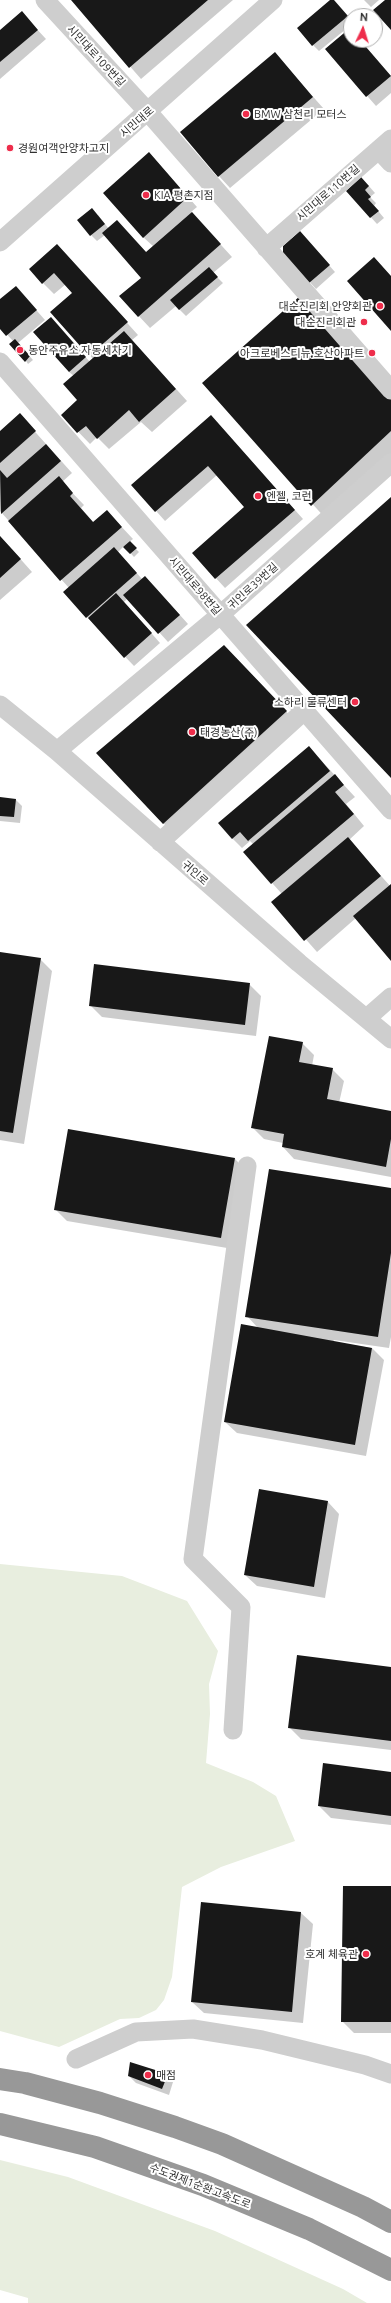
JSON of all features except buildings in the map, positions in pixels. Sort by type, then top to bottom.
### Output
[{"type":"highway","points":[[0,2079],[25,2083],[175,2126],[222,2144],[363,2207],[391,2222]]},
{"type":"highway","name":"수도권제1순환고속도로","points":[[0,2124],[95,2147],[202,2185],[309,2229],[391,2270]]},
{"type":"street","name":"시민대로109번길","points":[[45,0],[148,112]]},
{"type":"street","name":"시민대로","points":[[0,242],[273,0]]},
{"type":"street","points":[[148,112],[391,390]]},
{"type":"street","name":"시민대로110번길","points":[[266,248],[387,151]]},
{"type":"street","name":"시민대로98번길","points":[[0,362],[391,810]]},
{"type":"street","name":"귀인로39번길","points":[[57,752],[220,615],[391,463]]},
{"type":"street","name":"귀인로","points":[[0,706],[57,752],[299,963],[391,1039]]},
{"type":"street","points":[[160,842],[304,711]]},
{"type":"street","points":[[367,1018],[391,997]]},
{"type":"street","points":[[234,1730],[241,1607],[193,1559],[247,1166]]},
{"type":"street","points":[[76,2059],[136,2032],[192,2029],[262,2040],[366,2065],[391,2074]]},
{"type":"green space","points":[[0,1564],[122,1576],[187,1601],[218,1651],[209,1684],[210,1714],[206,1763],[253,1782],[276,1796],[295,1841],[221,1867],[182,1887],[172,1977],[164,2000],[156,2010],[139,2018],[120,2019],[59,2047],[0,2031]]},
{"type":"green space","points":[[0,2160],[68,2177],[215,2231],[343,2289],[367,2303],[28,2303],[28,2298],[0,2290]]},
{"type":"place","name":"BMW 삼천리 모터스","points":[[246,114]]},
{"type":"place","name":"경원여객안양차고지","points":[[10,148]]},
{"type":"place","name":"KIA 평촌지점","points":[[146,195]]},
{"type":"place","name":"대순진리회 안양회관","points":[[380,306]]},
{"type":"place","name":"대순진리회관","points":[[364,322]]},
{"type":"place","name":"동안주유소 자동세차기","points":[[20,350]]},
{"type":"place","name":"아크로베스티뉴.호산아파트","points":[[372,353]]},
{"type":"place","name":"엔젤, 코런","points":[[258,496]]},
{"type":"place","name":"소하리 물류센터","points":[[355,702]]},
{"type":"place","name":"태경농산(주)","points":[[192,732]]},
{"type":"place","name":"호계 체육관","points":[[366,1954]]},
{"type":"place","name":"매점","points":[[148,2075]]}]
